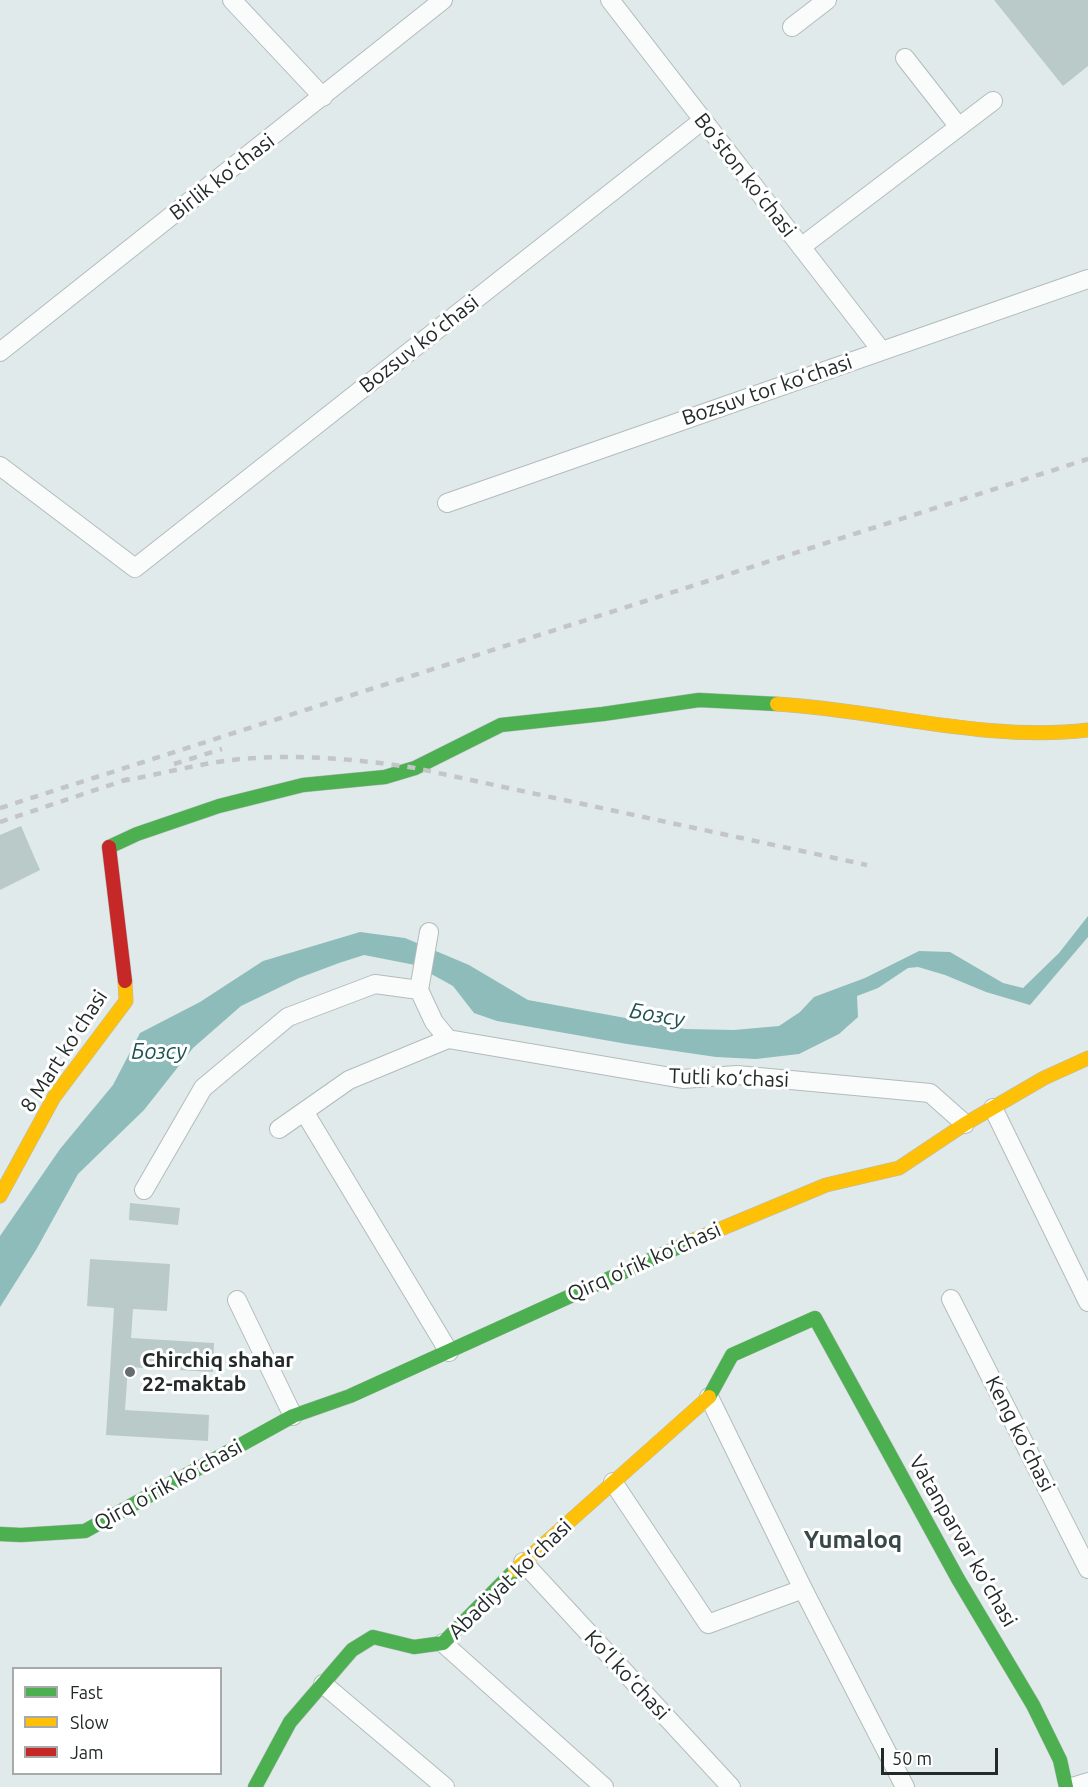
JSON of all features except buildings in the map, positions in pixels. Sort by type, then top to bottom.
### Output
[{"type":"street","points":[[232,0],[323,97]]},
{"type":"street","name":"Birlik ko‘chasi","points":[[0,352],[443,0]]},
{"type":"street","name":"Bo‘ston ko‘chasi","points":[[610,0],[881,350]]},
{"type":"street","points":[[792,27],[827,0]]},
{"type":"street","points":[[905,58],[959,127]]},
{"type":"street","points":[[801,247],[993,101]]},
{"type":"street","name":"Bozsuv ko‘chasi","points":[[0,466],[135,568],[703,120]]},
{"type":"street","name":"Bozsuv tor ko‘chasi","points":[[447,503],[1088,279]]},
{"type":"street","name":"8 Mart ko‘chasi","points":[[0,1196],[54,1097],[126,1001],[109,847],[137,834],[219,806],[303,785],[385,777],[415,768],[501,725],[603,714],[699,700],[813,706],[947,726],[1053,734],[1088,730]]},
{"type":"street","points":[[279,1129],[305,1113],[349,1080],[448,1039],[434,1022],[419,990],[429,932]]},
{"type":"street","points":[[144,1190],[203,1088],[288,1017],[375,984],[419,990]]},
{"type":"street","name":"Tutli ko‘chasi","points":[[448,1039],[683,1079],[737,1075],[930,1093],[965,1124]]},
{"type":"street","name":"Qirq o‘rik ko‘chasi","points":[[0,1534],[85,1531],[293,1416],[350,1396],[722,1227],[826,1185],[899,1168],[965,1124],[1044,1078],[1088,1059]]},
{"type":"street","points":[[993,1108],[1088,1302]]},
{"type":"street","points":[[305,1113],[449,1352]]},
{"type":"street","name":"Keng ko‘chasi","points":[[951,1299],[1088,1569]]},
{"type":"street","points":[[237,1300],[293,1416]]},
{"type":"street","name":"Abadiyat ko‘chasi","points":[[255,1787],[290,1722],[352,1650],[374,1636],[414,1647],[443,1643],[524,1562],[709,1397],[732,1355],[815,1318]]},
{"type":"street","name":"Vatanparvar ko‘chasi","points":[[815,1318],[958,1580],[1033,1705],[1060,1760],[1066,1787]]},
{"type":"street","points":[[709,1397],[905,1787]]},
{"type":"street","points":[[613,1482],[708,1624],[803,1588]]},
{"type":"street","name":"Ko‘l ko‘chasi","points":[[524,1562],[731,1787]]},
{"type":"street","points":[[443,1643],[604,1787]]},
{"type":"street","points":[[323,1684],[446,1787]]},
{"type":"street","points":[[1072,1787],[1088,1782]]},
{"type":"water","name":"Бозсу","points":[[1088,916],[1088,937],[1030,1005],[986,992],[945,975],[918,967],[908,968],[878,988],[857,996],[858,1017],[839,1034],[799,1054],[756,1059],[716,1057],[627,1044],[497,1021],[474,1013],[453,986],[415,965],[364,955],[339,963],[299,978],[241,1006],[193,1048],[144,1110],[78,1174],[36,1250],[0,1307],[0,1236],[60,1149],[113,1085],[140,1033],[200,1002],[263,961],[360,932],[405,938],[469,965],[528,1000],[685,1029],[734,1030],[779,1026],[800,1012],[814,997],[865,978],[919,951],[950,952],[1003,983],[1023,988],[1059,953]]},
{"type":"railway","points":[[0,808],[1088,459]]},
{"type":"railway","points":[[174,764],[222,749]]},
{"type":"railway","points":[[122,781],[240,759],[306,757],[371,762],[415,768],[867,865]]},
{"type":"railway","points":[[0,822],[128,779]]},
{"type":"traffic: fast","points":[[109,847],[137,834],[219,806],[303,785],[385,777],[415,768],[501,725],[603,714],[699,700],[777,704]]},
{"type":"traffic: fast","points":[[0,1534],[85,1531],[293,1416],[350,1396],[694,1240]]},
{"type":"traffic: fast","points":[[709,1397],[732,1355],[815,1318],[958,1579],[1033,1705],[1060,1760],[1066,1787]]},
{"type":"traffic: fast","points":[[255,1787],[290,1722],[352,1650],[373,1637],[414,1647],[443,1643],[515,1570]]},
{"type":"traffic: slow","points":[[777,704],[816,707],[971,729],[1049,733],[1088,730]]},
{"type":"traffic: slow","points":[[0,1196],[54,1097],[126,1001],[125,981]]},
{"type":"traffic: slow","points":[[694,1240],[826,1185],[899,1168],[965,1124],[1044,1078],[1088,1058]]},
{"type":"traffic: slow","points":[[515,1570],[709,1397]]},
{"type":"traffic: jam","points":[[109,847],[125,981]]},
{"type":"place","name":"Chirchiq shahar 22-maktab","points":[[130,1372]]},
{"type":"district","name":"Yumaloq","points":[[853,1540]]}]
